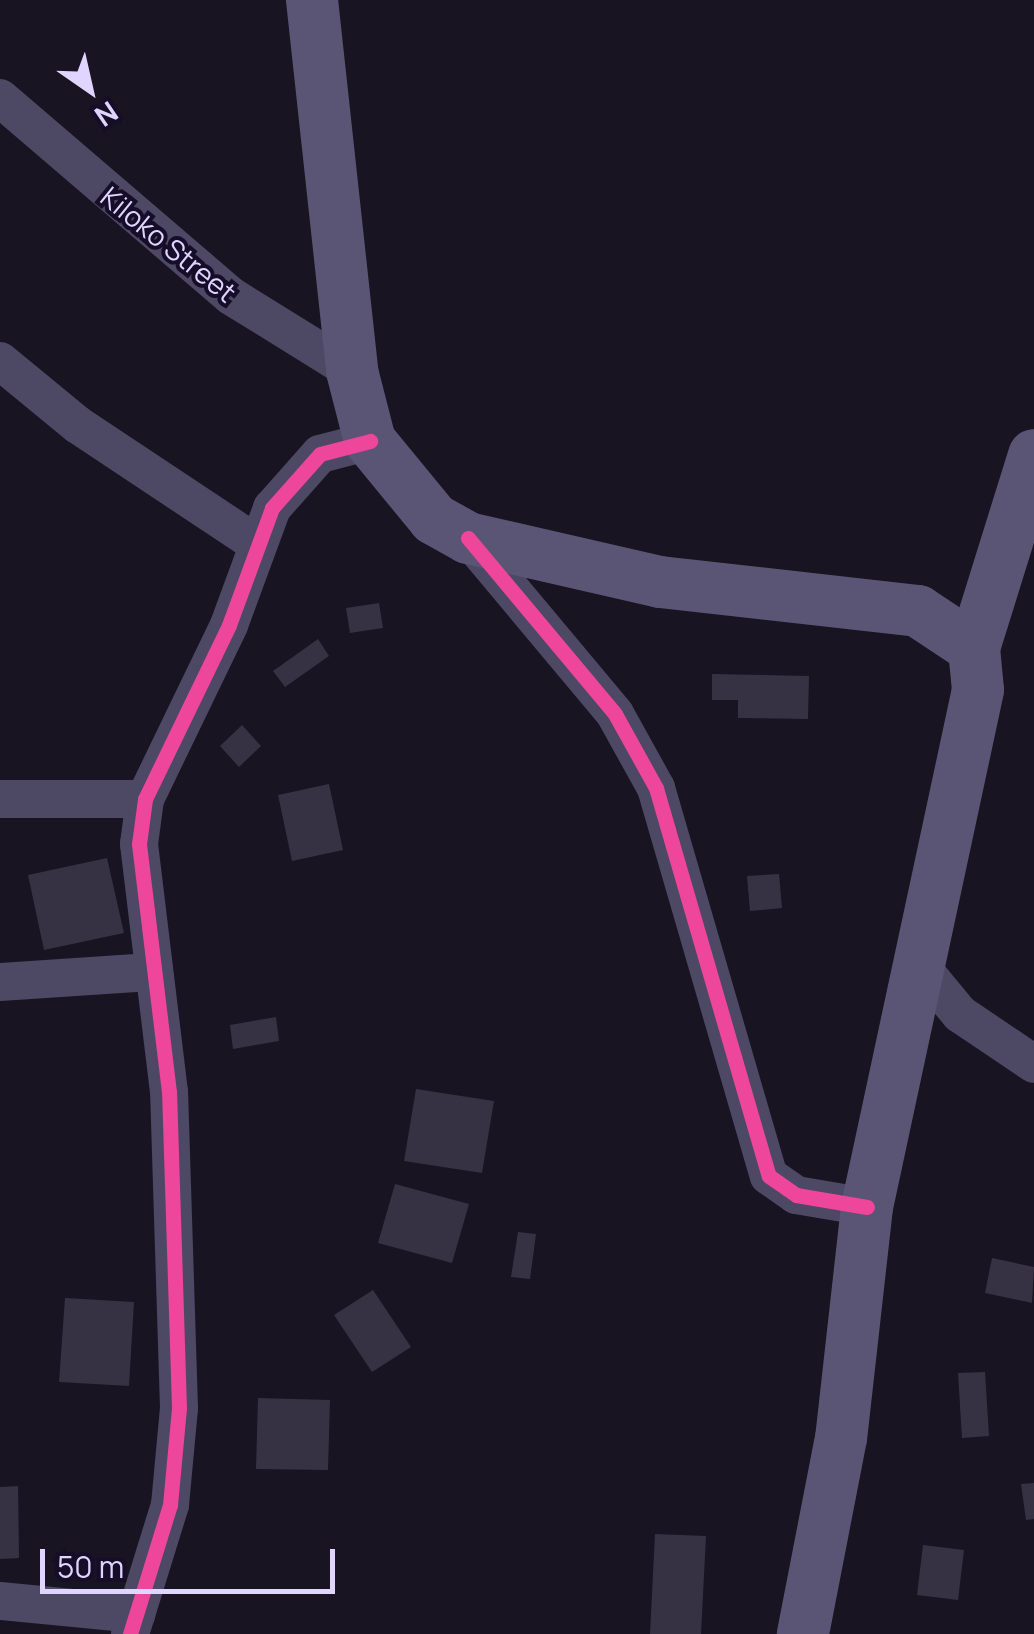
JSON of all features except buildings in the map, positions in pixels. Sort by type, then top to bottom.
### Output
[{"type":"main road","points":[[312,0],[352,372],[370,441],[434,519],[468,538],[660,582],[905,608],[950,625],[974,648]]},
{"type":"main road","points":[[802,1634],[841,1438],[867,1207],[916,960],[944,871],[978,690],[974,648],[1034,455]]},
{"type":"street","name":"Kiloko Street","points":[[0,98],[231,296],[352,372]]},
{"type":"street","points":[[0,361],[257,544]]},
{"type":"street","points":[[0,1601],[133,1624],[170,1506],[179,1408],[168,1092],[151,972],[140,844],[145,799],[230,625],[257,544],[306,466],[370,441]]},
{"type":"street","points":[[468,538],[615,714],[656,788],[770,1176],[796,1195],[867,1207]]},
{"type":"street","points":[[0,799],[145,799]]},
{"type":"street","points":[[916,960],[960,1014],[1034,1064]]},
{"type":"street","points":[[0,982],[151,972]]},
{"type":"cycle path","points":[[130,1634],[170,1505],[179,1408],[169,1092],[139,844],[145,799],[229,625],[272,508],[320,454],[370,441]]},
{"type":"cycle path","points":[[468,538],[615,714],[656,788],[769,1176],[796,1195],[867,1207]]}]
